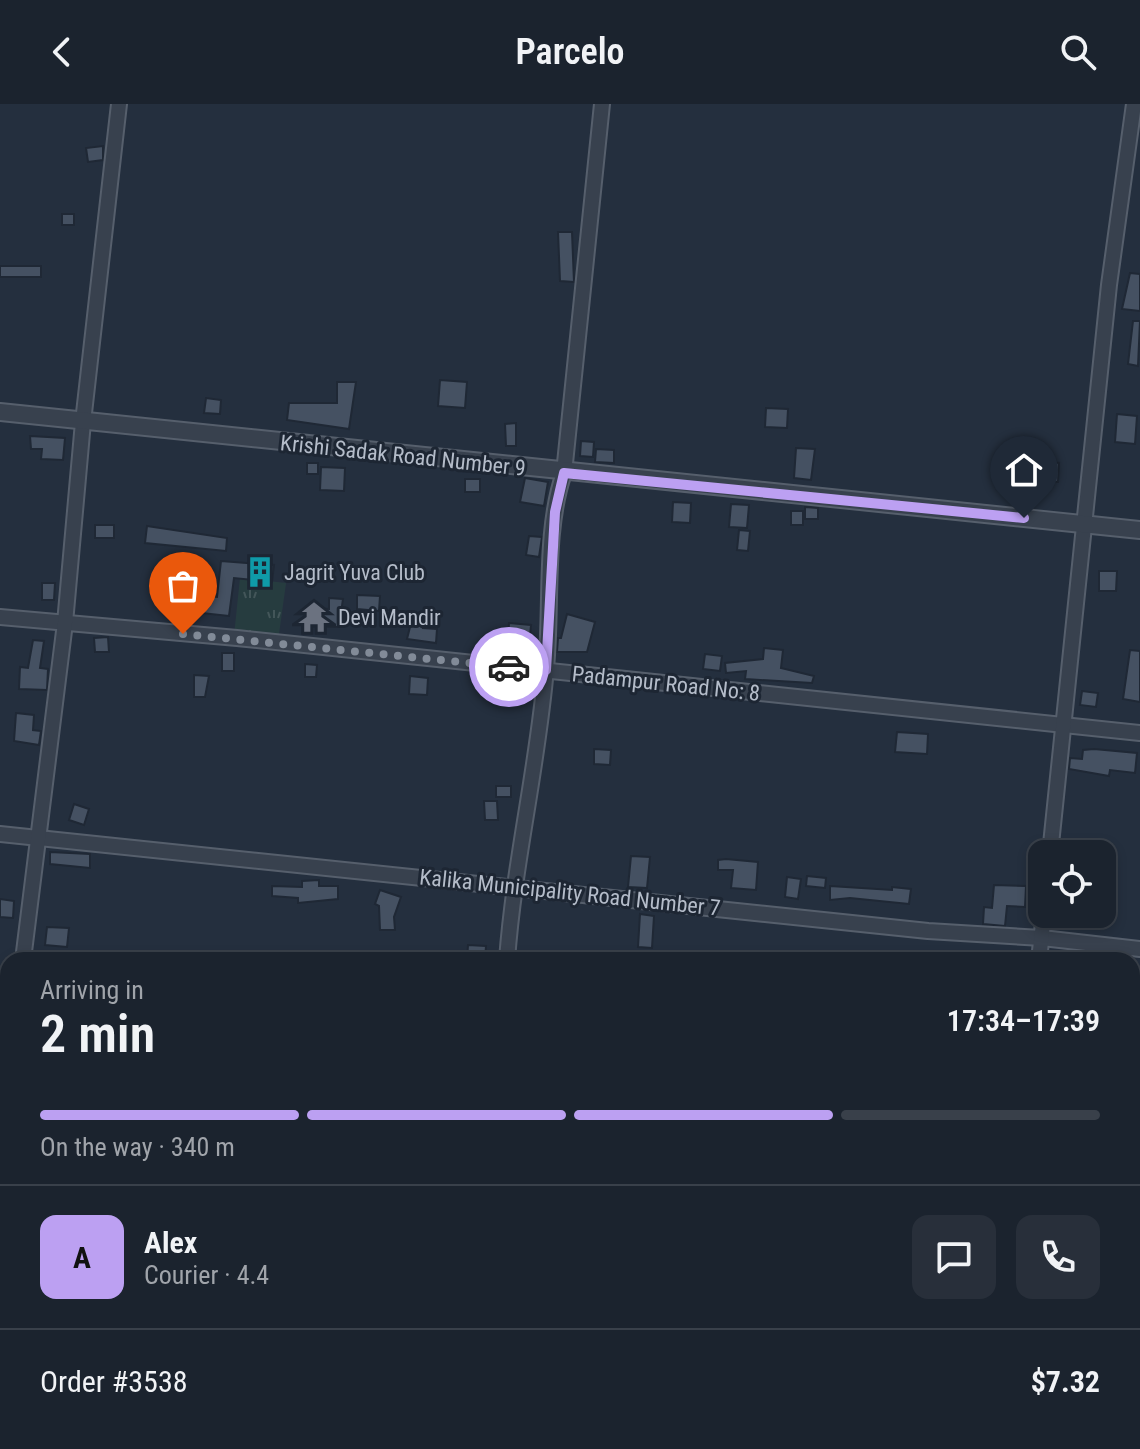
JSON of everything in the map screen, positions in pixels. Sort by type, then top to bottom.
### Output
[{"type":"street","points":[[24,952],[65,623],[83,422],[119,104]]},
{"type":"street","points":[[508,952],[513,885],[546,670],[555,512],[564,473],[602,104]]},
{"type":"street","points":[[1051,840],[1109,285],[1134,104]]},
{"type":"street","name":"Krishi Sadak Road Number 9","points":[[0,412],[564,473],[1140,530]]},
{"type":"street","name":"Padampur Road No: 8","points":[[0,617],[546,670],[1140,733]]},
{"type":"street","name":"Kalika Municipality Road Number 7","points":[[0,834],[513,885],[928,931],[1042,938],[1140,949]]},
{"type":"street","points":[[1040,952],[1043,928]]},
{"type":"green space","points":[[240,578],[286,583],[278,641],[234,636]]},
{"type":"building","points":[[103,146],[103,160],[88,162],[86,148]]},
{"type":"building","points":[[62,214],[74,214],[74,225],[62,225]]},
{"type":"building","points":[[558,232],[572,232],[574,282],[560,281]]},
{"type":"building","points":[[0,266],[41,266],[41,277],[0,277]]},
{"type":"building","points":[[1130,273],[1140,274],[1140,311],[1122,309]]},
{"type":"building","points":[[1133,321],[1140,321],[1138,366],[1128,364]]},
{"type":"building","points":[[440,380],[467,382],[465,408],[438,406]]},
{"type":"building","points":[[337,382],[356,382],[349,429],[287,420],[289,403],[337,403]]},
{"type":"building","points":[[206,398],[221,400],[220,414],[204,413]]},
{"type":"building","points":[[766,408],[788,409],[787,428],[765,427]]},
{"type":"building","points":[[1117,414],[1137,416],[1135,444],[1115,442]]},
{"type":"building","points":[[516,423],[516,446],[506,446],[505,424]]},
{"type":"building","points":[[30,436],[65,438],[63,460],[41,459],[42,449],[31,449]]},
{"type":"building","points":[[581,441],[594,442],[593,457],[580,456]]},
{"type":"building","points":[[796,448],[815,449],[811,480],[794,478]]},
{"type":"building","points":[[596,449],[614,450],[614,463],[595,462]]},
{"type":"building","points":[[1045,462],[1059,463],[1058,482],[1043,481]]},
{"type":"building","points":[[307,463],[318,463],[318,474],[307,474]]},
{"type":"building","points":[[321,467],[345,468],[344,491],[320,490]]},
{"type":"building","points":[[525,478],[548,482],[544,506],[520,502]]},
{"type":"building","points":[[465,479],[480,479],[480,492],[465,492]]},
{"type":"building","points":[[673,502],[691,503],[690,523],[672,522]]},
{"type":"building","points":[[731,504],[749,505],[747,528],[729,527]]},
{"type":"building","points":[[805,507],[818,508],[818,519],[805,519]]},
{"type":"building","points":[[791,511],[803,511],[803,525],[791,525]]},
{"type":"building","points":[[95,525],[114,525],[114,538],[95,538]]},
{"type":"building","points":[[147,526],[227,538],[226,551],[145,543]]},
{"type":"building","points":[[739,530],[750,531],[748,551],[737,550]]},
{"type":"building","points":[[529,536],[542,537],[539,557],[526,555]]},
{"type":"building","points":[[221,561],[274,565],[272,582],[234,578],[229,616],[165,609],[166,591],[217,597]]},
{"type":"building","points":[[1099,571],[1117,571],[1116,591],[1099,591]]},
{"type":"building","points":[[42,583],[55,583],[54,600],[42,600]]},
{"type":"building","points":[[357,595],[380,596],[379,611],[357,609]]},
{"type":"building","points":[[329,598],[343,599],[339,627],[307,626],[308,608],[329,609]]},
{"type":"building","points":[[382,610],[414,612],[413,618],[425,621],[423,628],[437,629],[436,643],[407,639],[411,623],[381,623]]},
{"type":"building","points":[[567,614],[595,622],[587,652],[557,652],[558,638],[561,638]]},
{"type":"building","points":[[509,623],[531,625],[529,648],[537,649],[537,659],[515,657],[515,651],[489,649],[490,636],[508,637]]},
{"type":"building","points":[[108,637],[109,652],[95,652],[94,638]]},
{"type":"building","points":[[33,640],[44,641],[40,668],[48,669],[47,690],[19,689],[20,667],[28,668]]},
{"type":"building","points":[[764,648],[783,650],[781,668],[814,676],[812,683],[745,679],[746,671],[726,673],[725,663],[763,659]]},
{"type":"building","points":[[1130,650],[1140,651],[1140,702],[1123,699]]},
{"type":"building","points":[[222,653],[234,653],[234,671],[222,671]]},
{"type":"building","points":[[705,654],[722,656],[720,671],[703,669]]},
{"type":"building","points":[[305,664],[317,665],[316,677],[305,677]]},
{"type":"building","points":[[194,675],[209,676],[205,697],[194,697]]},
{"type":"building","points":[[410,676],[428,678],[427,695],[409,694]]},
{"type":"building","points":[[1082,691],[1098,693],[1096,707],[1080,705]]},
{"type":"building","points":[[16,713],[34,715],[33,730],[41,731],[39,745],[14,741]]},
{"type":"building","points":[[897,732],[928,734],[927,754],[895,752]]},
{"type":"building","points":[[594,749],[611,750],[610,765],[594,764]]},
{"type":"building","points":[[1083,750],[1137,753],[1135,773],[1110,770],[1109,776],[1069,769],[1070,758],[1082,759]]},
{"type":"building","points":[[496,786],[511,786],[511,797],[496,797]]},
{"type":"building","points":[[484,801],[497,801],[498,820],[485,820]]},
{"type":"building","points":[[74,804],[89,809],[84,825],[69,820]]},
{"type":"building","points":[[50,852],[90,854],[90,868],[50,864]]},
{"type":"building","points":[[631,856],[650,857],[647,888],[628,887]]},
{"type":"building","points":[[718,860],[758,862],[756,890],[731,888],[733,870],[718,870]]},
{"type":"building","points":[[807,876],[826,878],[825,888],[806,886]]},
{"type":"building","points":[[787,877],[801,879],[798,899],[785,897]]},
{"type":"building","points":[[319,880],[319,886],[338,886],[338,899],[298,903],[298,898],[272,896],[272,886],[302,887],[302,881]]},
{"type":"building","points":[[994,885],[1026,886],[1025,907],[1007,906],[1005,926],[983,924],[984,907],[992,908]]},
{"type":"building","points":[[830,886],[911,889],[909,904],[850,898],[830,900]]},
{"type":"building","points":[[380,890],[401,897],[394,917],[395,930],[380,930],[379,906],[375,904]]},
{"type":"building","points":[[0,899],[14,901],[13,918],[0,917]]},
{"type":"building","points":[[640,914],[654,916],[652,948],[638,947]]},
{"type":"building","points":[[47,927],[69,928],[67,947],[45,945]]},
{"type":"building","points":[[468,945],[486,946],[486,952],[468,952]]},
{"type":"way so far","points":[[183,634],[509,667]]},
{"type":"place","name":"Jagrit Yuva Club","points":[[260,572]]},
{"type":"place","name":"Devi Mandir","points":[[314,617]]},
{"type":"route","points":[[509,667],[546,670],[555,512],[564,473],[1024,518]]}]
